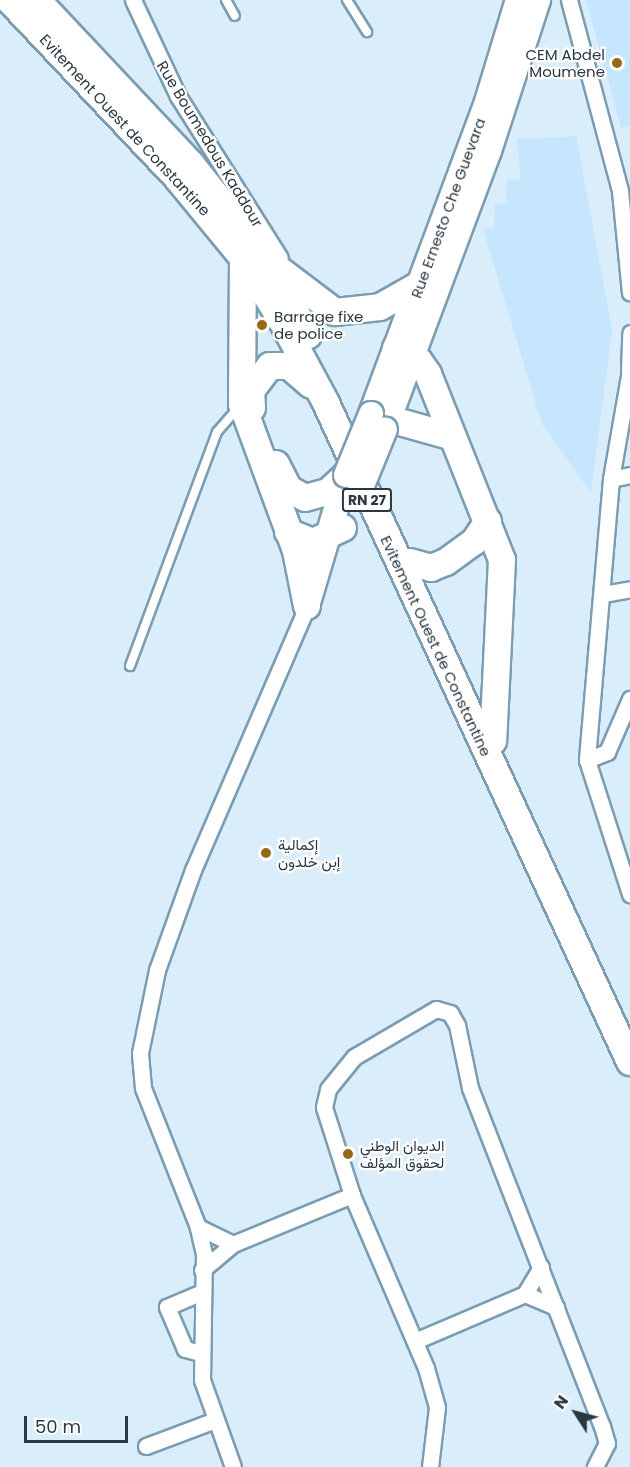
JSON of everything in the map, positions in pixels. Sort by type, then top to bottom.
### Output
[{"type":"highway","name":"Evitement Ouest de Constantine","points":[[9,0],[254,258],[325,401],[630,1062]]},
{"type":"highway","name":"Evitement Ouest de Constantine","points":[[38,0],[154,122],[254,258],[331,382],[410,562],[630,1036]]},
{"type":"highway","points":[[307,606],[288,532],[242,404],[254,258],[296,283],[335,312],[380,307],[420,285]]},
{"type":"highway","points":[[405,353],[428,374],[450,436],[488,521],[502,560],[504,589],[493,741]]},
{"type":"highway","points":[[325,401],[298,370],[280,364],[262,373],[251,391],[252,409],[289,489],[305,498],[352,486]]},
{"type":"highway","points":[[381,421],[450,436]]},
{"type":"highway","points":[[410,562],[431,568],[446,562],[474,542],[488,521]]},
{"type":"highway","points":[[288,532],[301,540],[335,534]]},
{"type":"main road","name":"Rue Ernesto Che Guevara","points":[[352,486],[381,421],[405,353],[420,285],[518,0]]},
{"type":"main road","points":[[405,353],[538,0]]},
{"type":"main road","points":[[307,606],[352,486]]},
{"type":"street","name":"Rue Boumedous Kaddour","points":[[133,0],[178,96],[296,283]]},
{"type":"street","points":[[569,0],[616,170],[630,293]]},
{"type":"street","points":[[630,333],[630,371],[611,479],[603,594],[587,760],[630,894]]},
{"type":"street","points":[[611,479],[630,475]]},
{"type":"street","points":[[603,594],[630,589]]},
{"type":"street","points":[[233,1467],[215,1420],[200,1353],[202,1270],[198,1227],[143,1088],[144,1018],[193,870],[307,606]]},
{"type":"street","points":[[587,760],[607,752],[630,699]]},
{"type":"street","points":[[430,1467],[437,1407],[415,1341],[352,1195],[325,1122],[328,1089],[354,1058],[436,1009],[450,1013],[470,1088],[541,1266],[607,1443],[595,1467]]},
{"type":"street","points":[[202,1270],[233,1244],[352,1195]]},
{"type":"street","points":[[198,1227],[233,1244]]},
{"type":"street","points":[[415,1341],[525,1294],[541,1266]]},
{"type":"street","points":[[200,1293],[167,1307],[185,1349],[200,1353]]},
{"type":"street","points":[[525,1294],[556,1307]]},
{"type":"street","points":[[146,1446],[215,1420]]},
{"type":"lane","points":[[226,0],[235,16]]},
{"type":"lane","points":[[347,0],[367,32]]},
{"type":"lane","points":[[129,666],[217,432],[242,404]]},
{"type":"shaded area","name":"CEM Abdel Moumene","points":[[586,0],[630,0],[630,125],[621,128]]},
{"type":"shaded area","points":[[576,136],[612,329],[591,493],[542,424],[483,229],[494,228],[495,204],[506,203],[507,179],[521,180],[517,139]]},
{"type":"place","name":"CEM Abdel Moumene","points":[[617,63]]},
{"type":"place","name":"Barrage fixe de police","points":[[262,325]]},
{"type":"place","name":"إكمالية إبن خلدون","points":[[266,853]]},
{"type":"place","name":"الديوان الوطني لحقوق المؤلف","points":[[348,1154]]}]
